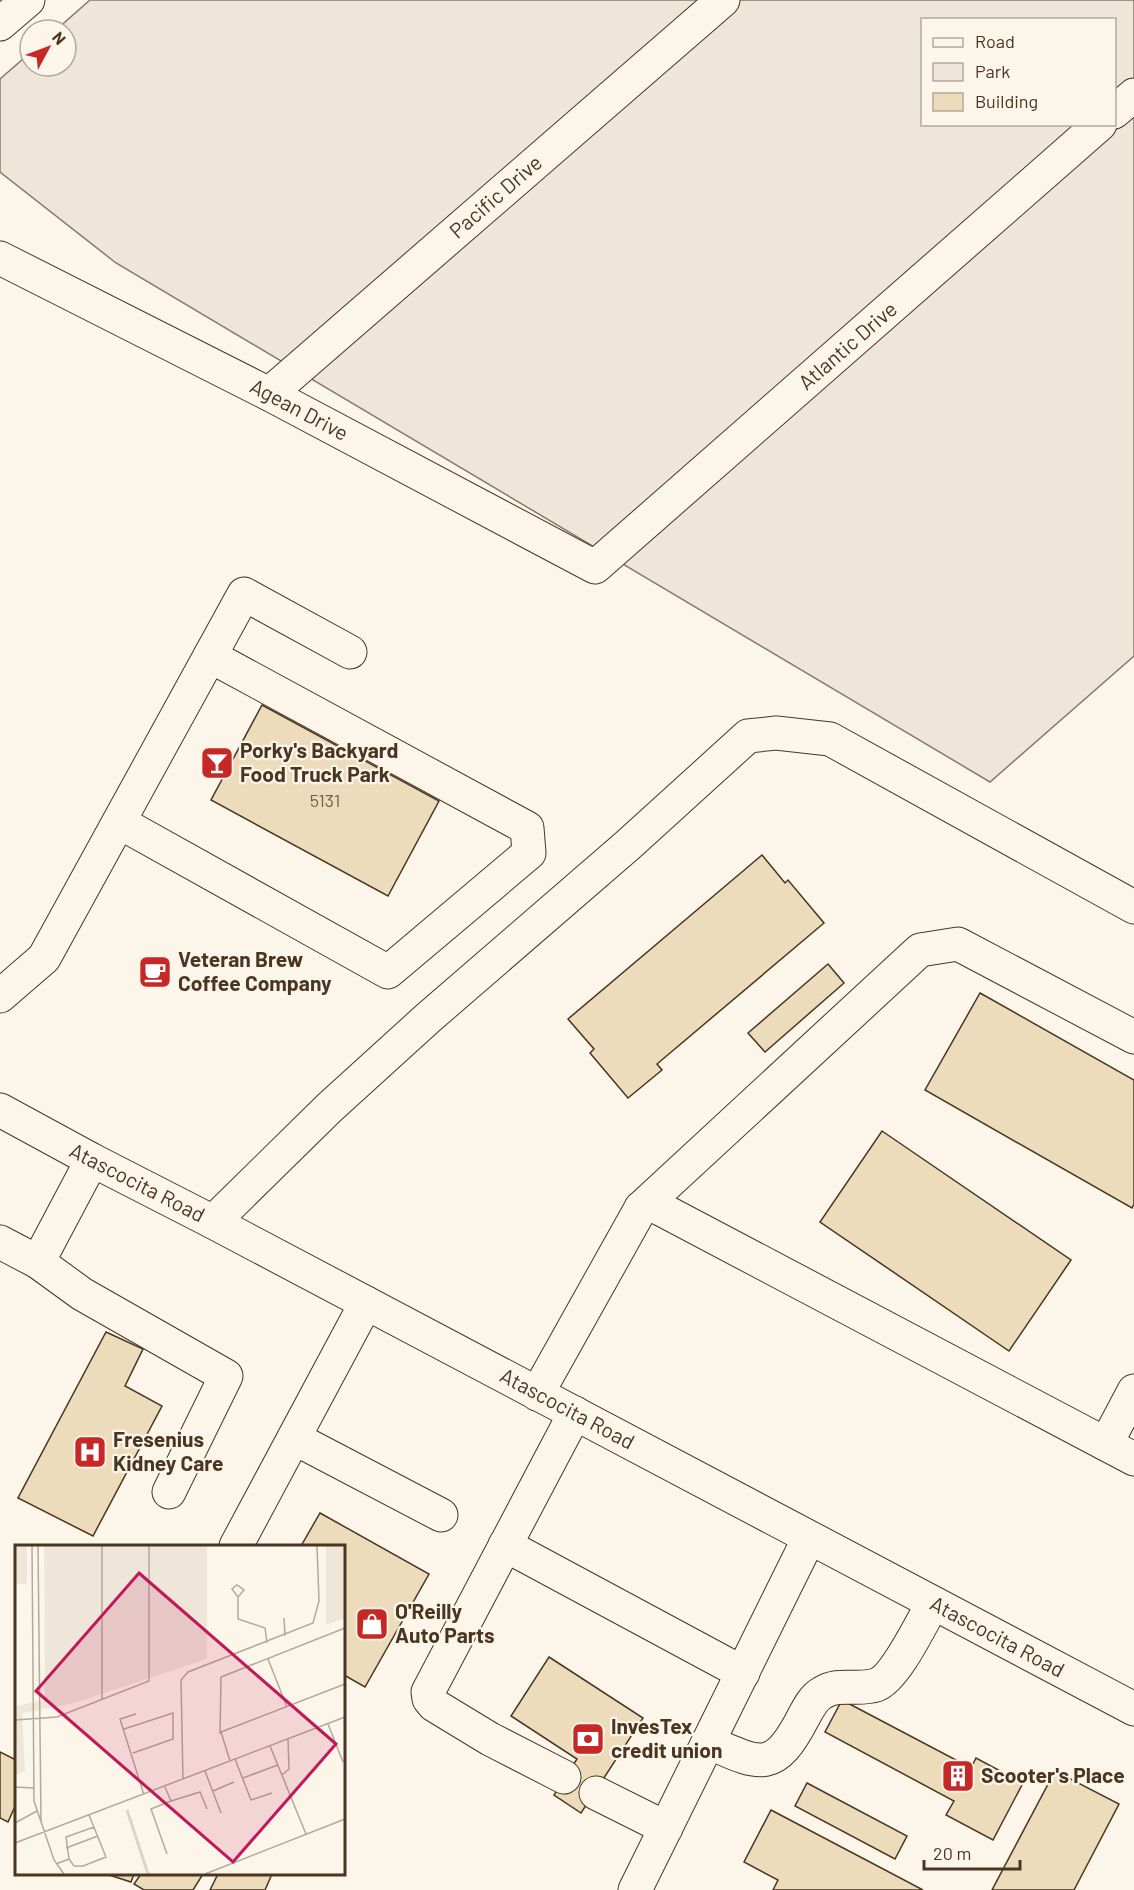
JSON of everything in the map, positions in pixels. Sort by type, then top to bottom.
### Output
[{"type":"street","points":[[0,24],[28,0]]},
{"type":"street","name":"Pacific Drive","points":[[269,394],[723,0]]},
{"type":"street","points":[[1116,110],[1134,95]]},
{"type":"street","name":"Atlantic Drive","points":[[595,567],[1098,126]]},
{"type":"street","name":"Agean Drive","points":[[0,258],[269,394],[595,567]]},
{"type":"street","points":[[0,996],[44,958],[244,594],[350,652]]},
{"type":"street","points":[[119,822],[388,972],[529,853],[527,828],[210,656]]},
{"type":"street","points":[[213,1222],[329,1108],[428,1018],[628,845],[748,736],[776,733],[830,739],[1134,907]]},
{"type":"street","points":[[537,1394],[641,1208],[920,950],[958,944],[1134,1037]]},
{"type":"street","name":"Atascocita Road","points":[[0,1110],[1134,1709]]},
{"type":"street","points":[[38,1262],[92,1160]]},
{"type":"street","points":[[641,1208],[655,1206],[1120,1451],[1134,1391]]},
{"type":"street","points":[[0,1242],[38,1262],[82,1294],[226,1376],[169,1492]]},
{"type":"street","points":[[237,1545],[366,1303]]},
{"type":"street","points":[[564,1777],[490,1739],[434,1705],[429,1699],[428,1692],[575,1413]]},
{"type":"street","points":[[294,1438],[441,1515]]},
{"type":"street","points":[[636,1890],[809,1538]]},
{"type":"street","points":[[505,1545],[743,1673]]},
{"type":"street","points":[[708,1742],[741,1757],[762,1762],[776,1757],[788,1746],[810,1706],[821,1693],[836,1687],[857,1688],[878,1685],[893,1671],[933,1603]]},
{"type":"street","points":[[596,1793],[666,1828]]},
{"type":"green space","points":[[90,0],[1134,0],[1134,656],[990,782],[116,263],[0,172],[0,79],[18,63],[18,78],[78,78],[78,18],[70,18]]},
{"type":"building","points":[[262,705],[439,801],[388,896],[211,800]]},
{"type":"building","points":[[762,855],[785,883],[788,880],[824,923],[657,1064],[662,1070],[628,1098],[590,1053],[594,1049],[568,1019]]},
{"type":"building","points":[[828,964],[844,983],[765,1052],[748,1033]]},
{"type":"building","points":[[980,993],[1134,1080],[1134,1204],[1132,1208],[925,1090]]},
{"type":"building","points":[[882,1131],[1071,1260],[1009,1351],[820,1222]]},
{"type":"building","name":"Fresenius Kidney Care","points":[[106,1332],[143,1349],[125,1386],[162,1406],[93,1536],[18,1498]]},
{"type":"building","name":"O'Reilly Auto Parts","points":[[320,1513],[429,1574],[365,1687],[345,1676],[345,1545],[302,1545]]},
{"type":"building","name":"InvesTex credit union","points":[[549,1657],[643,1718],[581,1813],[554,1795],[577,1759],[511,1716]]},
{"type":"building","name":"Scooter's Place","points":[[842,1700],[971,1768],[976,1758],[1023,1783],[993,1840],[946,1815],[954,1801],[825,1732]]},
{"type":"building","points":[[0,1752],[15,1760],[15,1806],[8,1822],[0,1818]]},
{"type":"building","points":[[1055,1771],[1119,1804],[1074,1890],[992,1890]]},
{"type":"building","points":[[807,1783],[907,1836],[895,1859],[795,1806]]},
{"type":"building","points":[[771,1810],[923,1890],[773,1890],[778,1880],[744,1862]]},
{"type":"building","points":[[109,1875],[134,1875],[131,1882]]},
{"type":"building","points":[[140,1875],[202,1875],[193,1890],[144,1890],[134,1884]]},
{"type":"building","points":[[218,1875],[272,1875],[265,1890],[210,1890]]},
{"type":"place","name":"Porky's Backyard Food Truck Park","points":[[217,763]]},
{"type":"place","name":"Veteran Brew Coffee Company","points":[[155,972]]},
{"type":"place","name":"Fresenius Kidney Care","points":[[90,1452]]},
{"type":"place","name":"O'Reilly Auto Parts","points":[[372,1624]]},
{"type":"place","name":"InvesTex credit union","points":[[588,1739]]},
{"type":"place","name":"Scooter's Place","points":[[958,1776]]}]
